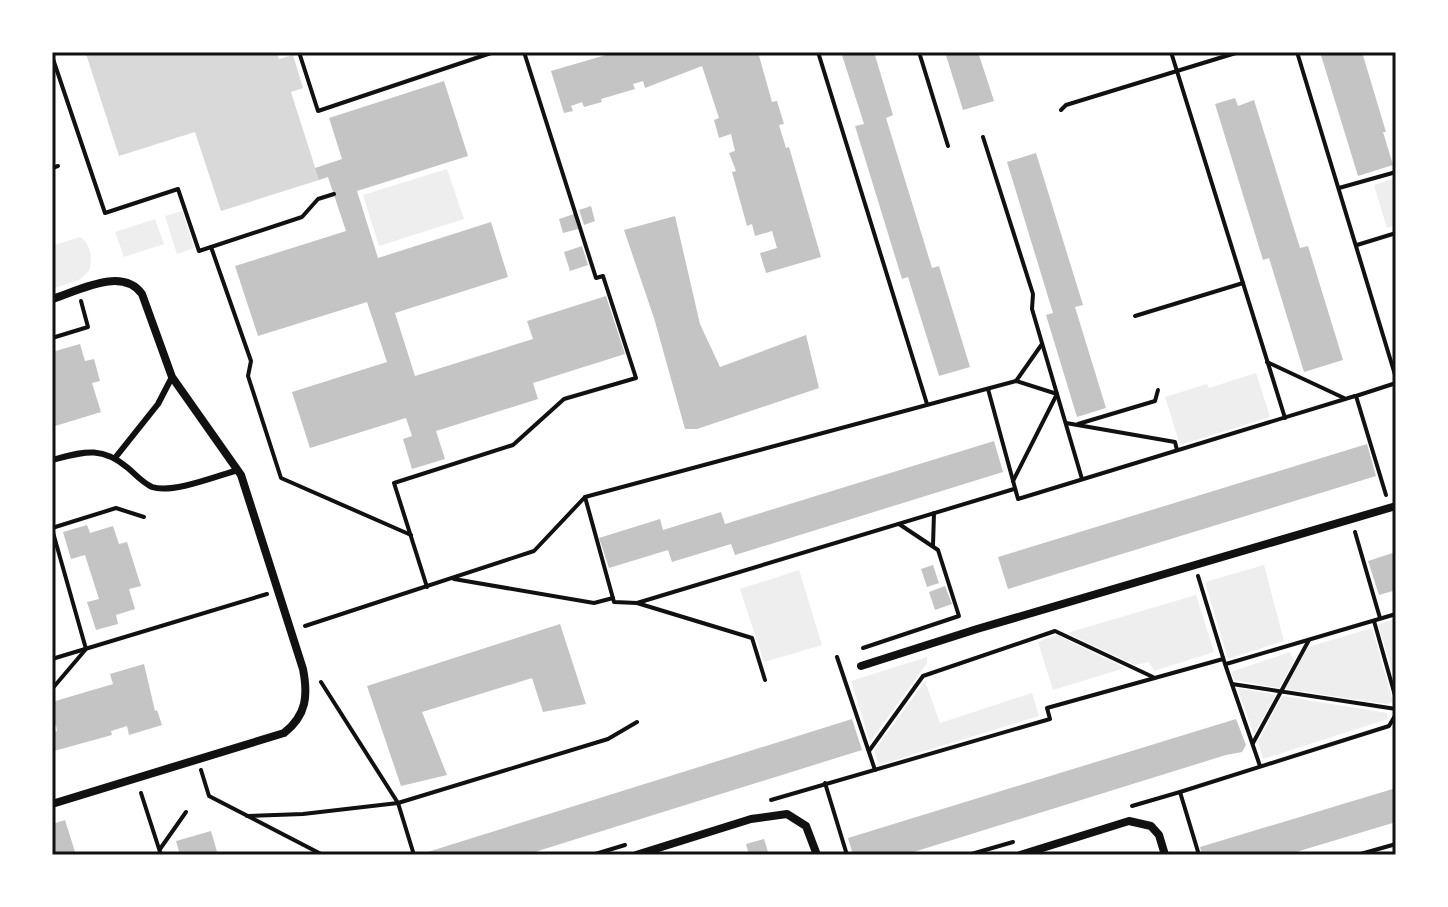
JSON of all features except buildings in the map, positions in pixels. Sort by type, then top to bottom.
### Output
[{"type":"street","points":[[52,299],[110,281],[124,280],[135,285],[142,294],[172,377],[238,470],[303,669],[307,695],[301,716],[284,733],[52,804]]},
{"type":"street","points":[[861,666],[1396,506]]},
{"type":"street","points":[[636,855],[751,819],[787,814],[806,826],[817,855]]},
{"type":"street","points":[[1020,855],[1129,821],[1151,826],[1159,835],[1165,855]]},
{"type":"lane","points":[[115,458],[158,404],[172,377]]},
{"type":"lane","points":[[52,460],[87,451],[115,458],[151,487],[164,489],[238,470]]},
{"type":"path","points":[[299,52],[318,111],[494,52]]},
{"type":"path","points":[[427,587],[394,483],[513,445],[564,399],[636,378],[603,276],[596,278],[524,52]]},
{"type":"path","points":[[818,52],[927,404]]},
{"type":"path","points":[[919,52],[948,146]]},
{"type":"path","points":[[1171,52],[1285,418]]},
{"type":"path","points":[[1061,110],[1066,105],[1239,52]]},
{"type":"path","points":[[988,389],[1018,499],[1396,381],[1297,52]]},
{"type":"path","points":[[52,56],[105,213],[178,189],[199,251],[302,217],[318,199],[334,194]]},
{"type":"path","points":[[983,137],[1033,294],[1032,309],[1082,479]]},
{"type":"path","points":[[1339,188],[1396,172]]},
{"type":"path","points":[[1357,245],[1396,233]]},
{"type":"path","points":[[211,247],[251,361],[248,376],[281,478],[411,535]]},
{"type":"path","points":[[1135,316],[1243,283]]},
{"type":"path","points":[[52,338],[88,327],[78,291]]},
{"type":"path","points":[[1016,381],[1042,343]]},
{"type":"path","points":[[1267,362],[1346,399]]},
{"type":"path","points":[[300,627],[534,551],[585,497],[1016,381],[1057,394]]},
{"type":"path","points":[[1076,425],[1155,401],[1158,390]]},
{"type":"path","points":[[1013,481],[1057,394]]},
{"type":"path","points":[[1356,396],[1386,495]]},
{"type":"path","points":[[1066,423],[1175,442],[1177,450]]},
{"type":"path","points":[[637,603],[1015,489]]},
{"type":"path","points":[[585,497],[614,602],[637,603],[752,638],[765,680]]},
{"type":"path","points":[[86,649],[52,529],[116,508],[144,517]]},
{"type":"path","points":[[933,545],[934,513]]},
{"type":"path","points":[[1352,519],[1380,618]]},
{"type":"path","points":[[857,651],[959,616],[938,550],[899,524]]},
{"type":"path","points":[[1195,566],[1224,662],[1261,766]]},
{"type":"path","points":[[451,579],[594,603],[613,598]]},
{"type":"path","points":[[52,659],[269,594],[265,580]]},
{"type":"path","points":[[764,801],[1050,719],[1047,708],[1309,640],[1396,614]]},
{"type":"path","points":[[1374,620],[1396,699]]},
{"type":"path","points":[[869,751],[923,676],[1055,631],[1155,678]]},
{"type":"path","points":[[1253,743],[1309,640]]},
{"type":"path","points":[[52,689],[86,649]]},
{"type":"path","points":[[837,657],[875,770]]},
{"type":"path","points":[[317,676],[398,803],[414,855]]},
{"type":"path","points":[[1199,855],[1180,792],[1389,726],[1396,712],[1232,684]]},
{"type":"path","points":[[247,816],[303,814],[398,803],[608,739],[637,722]]},
{"type":"path","points":[[189,773],[201,769],[209,796],[323,855]]},
{"type":"path","points":[[825,783],[847,855]]},
{"type":"path","points":[[140,790],[160,853]]},
{"type":"path","points":[[160,853],[186,812]]},
{"type":"path","points":[[592,855],[635,842]]},
{"type":"path","points":[[1357,855],[1396,844]]},
{"type":"path","points":[[306,846],[308,855]]},
{"type":"shaded area","points":[[276,52],[279,59],[293,55],[303,88],[291,92],[319,180],[221,211],[195,132],[119,156],[86,54]]},
{"type":"shaded area","points":[[447,169],[464,219],[379,246],[363,195]]},
{"type":"shaded area","points":[[1396,178],[1396,225],[1387,228],[1374,185]]},
{"type":"shaded area","points":[[182,211],[194,248],[177,254],[165,216]]},
{"type":"shaded area","points":[[155,219],[164,244],[124,257],[115,232]]},
{"type":"shaded area","points":[[80,237],[90,252],[89,271],[79,280],[52,289],[52,246]]},
{"type":"shaded area","points":[[1256,373],[1270,417],[1180,445],[1165,397],[1207,384],[1209,388]]},
{"type":"shaded area","points":[[1264,565],[1284,641],[1228,659],[1205,582]]},
{"type":"shaded area","points":[[799,570],[822,645],[764,662],[740,589]]},
{"type":"shaded area","points":[[1196,595],[1214,652],[1154,671],[1149,662],[1135,665],[1067,633]]},
{"type":"shaded area","points":[[1396,619],[1396,684],[1378,624]]},
{"type":"shaded area","points":[[1372,628],[1393,702],[1387,704],[1285,689],[1308,647]]},
{"type":"shaded area","points":[[1057,635],[1125,668],[1053,690],[1038,642]]},
{"type":"shaded area","points":[[1290,652],[1294,661],[1279,688],[1234,680],[1231,672]]},
{"type":"shaded area","points":[[927,657],[927,663],[870,742],[851,681]]},
{"type":"shaded area","points":[[925,681],[940,723],[1032,693],[1039,716],[879,765],[874,751]]},
{"type":"shaded area","points":[[1237,688],[1276,695],[1254,734]]},
{"type":"shaded area","points":[[1282,696],[1387,713],[1388,719],[1263,759],[1258,742]]}]
